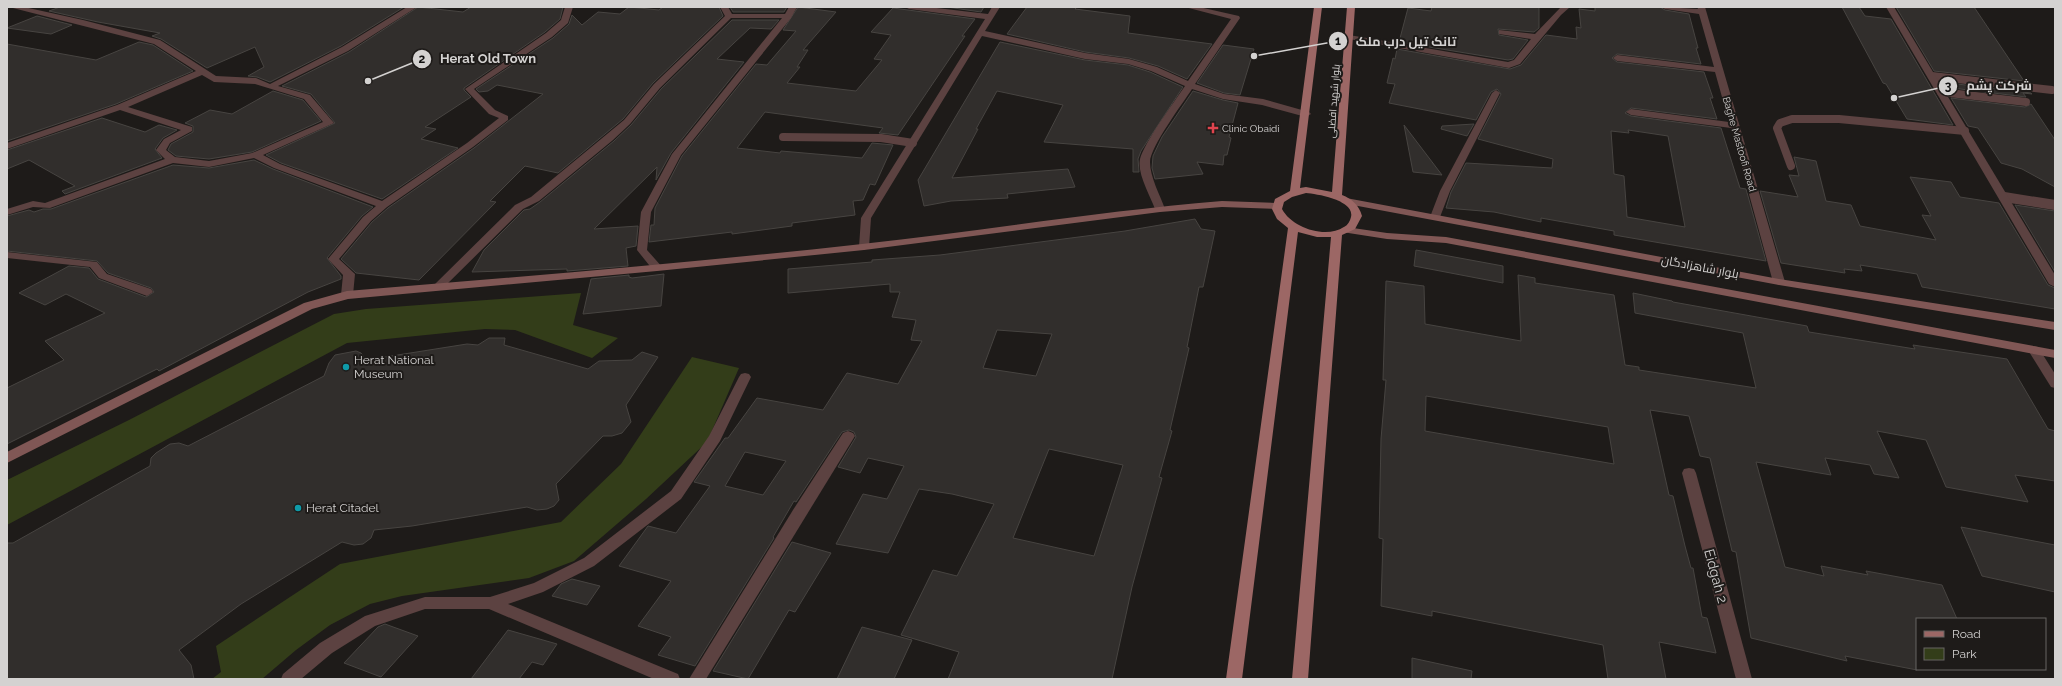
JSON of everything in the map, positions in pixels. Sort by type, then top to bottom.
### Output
[{"type":"main road","points":[[1296,192],[1318,7]]},
{"type":"main road","name":"بلوار شهید افضلی","points":[[1342,198],[1351,7]]},
{"type":"main road","points":[[1316,190],[1342,198],[1356,213],[1356,220],[1353,226],[1342,232],[1315,234],[1293,228],[1278,214],[1277,206],[1280,200],[1286,195],[1296,192],[1316,190]]},
{"type":"main road","name":"بلوار شاهزادگان","points":[[1342,198],[1779,282],[2055,326]]},
{"type":"main road","points":[[7,458],[308,306],[347,295],[657,268],[864,246],[1160,209],[1222,204],[1277,206]]},
{"type":"main road","points":[[1234,679],[1293,228]]},
{"type":"main road","points":[[1300,679],[1342,232]]},
{"type":"main road","name":"بلوار شاهزادگان","points":[[1342,232],[1446,240],[2055,354]]},
{"type":"street","points":[[7,212],[33,204],[46,206],[172,160],[209,164],[254,156],[329,123],[307,97],[270,87],[256,81],[214,79],[157,42],[83,22],[13,7]]},
{"type":"street","points":[[270,87],[345,50],[413,7]]},
{"type":"street","points":[[347,295],[349,274],[333,259],[367,219],[383,205],[470,145],[506,118],[492,112],[469,89],[548,35],[565,21],[569,7]]},
{"type":"street","points":[[657,268],[642,250],[646,212],[653,197],[677,154],[788,16],[792,7]]},
{"type":"street","points":[[909,7],[990,17]]},
{"type":"street","points":[[864,246],[866,218],[996,7]]},
{"type":"street","points":[[1160,209],[1146,172],[1145,160],[1150,148],[1190,85],[1236,18],[1189,7]]},
{"type":"street","points":[[1349,37],[1509,64],[1517,62],[1558,13],[1566,7]]},
{"type":"street","points":[[1665,7],[1702,9]]},
{"type":"street","points":[[1890,7],[2055,284]]},
{"type":"street","name":"Baghe Mastoofi Road","points":[[1702,9],[1779,282]]},
{"type":"street","points":[[438,286],[519,207],[535,199],[610,138],[726,11],[788,16]]},
{"type":"street","points":[[1502,32],[1537,37]]},
{"type":"street","points":[[981,33],[1085,56],[1129,62],[1154,69],[1190,85],[1223,96],[1263,102],[1306,114]]},
{"type":"street","points":[[1617,58],[1719,70]]},
{"type":"street","points":[[7,146],[120,107],[202,72]]},
{"type":"street","points":[[1435,217],[1445,191],[1496,93]]},
{"type":"street","points":[[120,107],[189,129],[167,141],[161,150],[172,160]]},
{"type":"street","points":[[1631,112],[1735,126]]},
{"type":"street","points":[[254,156],[383,205]]},
{"type":"street","points":[[7,255],[93,264],[102,276],[147,292]]},
{"type":"street","points":[[2034,350],[2055,384]]},
{"type":"street","points":[[289,679],[326,648],[370,621],[425,603],[490,603],[538,588],[589,562],[676,495],[715,438],[745,377]]},
{"type":"street","points":[[697,679],[798,514],[848,436]]},
{"type":"street","name":"Eidgah 2","points":[[1689,473],[1744,679]]},
{"type":"street","points":[[490,603],[672,679]]},
{"type":"lane","points":[[1932,76],[2052,90]]},
{"type":"lane","points":[[1941,92],[2026,102]]},
{"type":"lane","points":[[1791,166],[1777,128],[1780,123],[1787,120],[1850,120],[1965,131]]},
{"type":"lane","points":[[783,137],[881,138],[913,143]]},
{"type":"lane","points":[[2004,197],[2055,205]]},
{"type":"green space","points":[[581,293],[573,325],[618,338],[592,358],[515,330],[485,329],[347,343],[7,525],[7,480],[129,420],[334,314],[366,309]]},
{"type":"green space","points":[[692,357],[739,368],[707,442],[646,499],[574,561],[529,578],[402,596],[370,604],[330,625],[296,650],[262,679],[212,679],[221,672],[216,646],[340,564],[561,522],[621,464]]},
{"type":"building","points":[[60,7],[404,7],[341,46],[270,82],[257,77],[248,76],[264,67],[255,47],[207,68],[161,39],[152,36],[160,33],[98,22],[49,11]]},
{"type":"building","points":[[418,7],[463,12],[471,7],[563,7],[560,19],[545,32],[464,88],[464,90],[471,97],[425,127],[436,129],[421,139],[458,148],[382,199],[281,163],[266,155],[335,123],[311,94],[282,86],[349,52]]},
{"type":"building","points":[[629,7],[659,10],[663,7],[719,7],[723,16],[653,83],[623,119],[558,173],[525,166],[490,201],[496,202],[419,280],[356,273],[341,259],[372,222],[388,208],[474,148],[543,94],[497,85],[488,91],[479,92],[476,89],[553,38],[569,24],[572,15],[582,25],[598,12],[620,14]]},
{"type":"building","points":[[730,7],[787,7],[784,12],[733,12]]},
{"type":"building","points":[[798,7],[836,12],[803,50],[808,50],[797,67],[800,67],[787,83],[856,91],[882,60],[874,59],[891,35],[871,32],[893,8],[975,19],[962,36],[965,36],[898,135],[879,133],[883,128],[765,112],[737,148],[780,153],[781,151],[862,158],[872,143],[893,145],[875,185],[870,184],[863,200],[853,201],[855,215],[792,223],[792,226],[732,234],[732,232],[649,242],[651,225],[654,225],[655,208],[682,156],[756,64],[767,65],[796,31],[783,30]]},
{"type":"building","points":[[947,7],[984,7],[981,12]]},
{"type":"building","points":[[1027,7],[1077,7],[1075,9],[1130,16],[1128,33],[1212,44],[1187,79],[1158,66],[1129,58],[1085,52],[1007,34]]},
{"type":"building","points":[[1432,7],[1539,7],[1539,28],[1534,32],[1498,29],[1499,35],[1528,40],[1513,59],[1508,60],[1399,42],[1408,8],[1431,11]]},
{"type":"building","points":[[1595,7],[1660,7],[1665,10],[1689,14],[1701,64],[1617,54],[1612,58],[1617,62],[1704,72],[1713,98],[1710,98],[1717,119],[1631,108],[1625,113],[1631,116],[1721,128],[1740,188],[1746,189],[1766,261],[1614,235],[1614,231],[1541,218],[1541,222],[1494,212],[1446,208],[1451,192],[1466,163],[1552,168],[1553,159],[1478,139],[1501,94],[1497,89],[1491,92],[1476,120],[1389,103],[1395,84],[1387,83],[1393,58],[1395,59],[1397,49],[1510,69],[1521,65],[1546,35],[1577,39],[1576,27],[1581,28],[1579,9],[1595,11]],"holes":[[[1628,130],[1668,136],[1685,227],[1627,217],[1624,176],[1614,174],[1611,131],[1629,133]]]},
{"type":"building","points":[[1842,7],[1859,7],[1865,16],[1891,19],[1953,125],[1907,119],[1886,84],[1883,83]]},
{"type":"building","points":[[1896,7],[1974,7],[2024,81],[1934,71]]},
{"type":"building","points":[[37,16],[72,25],[51,34],[7,28]]},
{"type":"building","points":[[732,20],[779,20],[771,29],[750,28],[717,59],[744,62],[671,153],[656,180],[657,167],[594,229],[638,226],[636,246],[626,248],[628,266],[567,271],[567,269],[472,272],[484,250],[524,210],[530,209],[540,202],[614,141],[631,125],[661,89]]},
{"type":"building","points":[[139,42],[153,45],[193,71],[116,104],[7,141],[7,44],[96,60]]},
{"type":"building","points":[[1000,42],[1085,60],[1128,65],[1150,72],[1183,87],[1141,151],[1138,159],[1139,172],[1133,172],[1133,149],[1044,142],[1063,105],[997,91],[952,178],[1068,169],[1075,187],[1007,194],[1008,198],[951,201],[924,206],[918,180]]},
{"type":"building","points":[[1223,45],[1254,49],[1240,95],[1224,93],[1197,83]]},
{"type":"building","points":[[1941,82],[2032,94],[2023,93],[2026,97],[1944,87]]},
{"type":"building","points":[[273,91],[303,100],[321,121],[252,152],[209,159],[176,156],[168,150],[171,144],[193,132],[193,126],[185,123],[210,110],[232,114]]},
{"type":"building","points":[[1193,91],[1238,103],[1229,137],[1231,138],[1227,155],[1224,155],[1223,165],[1197,162],[1203,174],[1155,179],[1152,168],[1153,156],[1162,137]]},
{"type":"building","points":[[1951,98],[2025,107],[2031,104],[2055,140],[2055,187],[2022,169],[2001,163],[1978,128],[1968,126]]},
{"type":"building","points":[[102,118],[145,132],[159,125],[177,130],[163,138],[155,149],[162,158],[65,194],[62,191],[75,186],[29,160],[7,169],[7,150]]},
{"type":"building","points":[[1474,124],[1467,136],[1441,129],[1442,126]]},
{"type":"building","points":[[1404,125],[1442,175],[1413,172]]},
{"type":"building","points":[[1794,157],[1816,161],[1826,201],[1851,205],[1860,226],[1936,240],[1922,215],[1931,216],[1910,177],[1951,182],[1960,197],[1999,203],[2048,285],[2055,288],[2055,309],[1922,287],[1917,274],[1860,265],[1862,271],[1844,269],[1845,273],[1781,263],[1760,191],[1798,197],[1789,175],[1799,176]]},
{"type":"building","points":[[254,160],[273,169],[373,207],[362,216],[327,258],[341,276],[341,279],[308,292],[159,371],[157,369],[7,444],[7,388],[64,360],[45,341],[105,313],[66,294],[45,305],[19,293],[69,266],[89,268],[98,279],[146,297],[154,292],[151,288],[108,273],[97,261],[7,251],[7,216],[29,210],[34,212],[43,209],[51,209],[173,165],[209,168]]},
{"type":"building","points":[[2015,205],[2055,211],[2055,272]]},
{"type":"building","points":[[1195,219],[1201,229],[1215,231],[1203,287],[1199,287],[1187,347],[1189,348],[1170,430],[1172,431],[1159,477],[1162,478],[1132,587],[1112,679],[948,679],[959,652],[901,635],[933,570],[957,576],[994,504],[952,494],[919,489],[888,553],[836,544],[863,494],[887,499],[904,466],[868,458],[860,473],[838,467],[856,437],[854,432],[849,430],[842,432],[796,502],[794,501],[773,537],[774,538],[695,666],[658,655],[671,637],[638,626],[671,581],[619,566],[648,526],[676,533],[710,486],[694,482],[725,438],[728,438],[757,398],[823,410],[847,373],[898,384],[922,341],[911,340],[916,320],[892,317],[900,292],[890,292],[890,284],[788,293],[788,269],[872,262],[872,260],[940,255],[1125,231]],"holes":[[[997,330],[1052,334],[1036,376],[983,368]],[[1049,449],[1123,465],[1094,556],[1013,538]],[[745,452],[786,461],[763,495],[725,486]]]},
{"type":"building","points":[[1416,250],[1503,266],[1503,283],[1414,266]]},
{"type":"building","points":[[664,274],[661,306],[583,314],[591,279],[629,275],[629,277],[632,278]]},
{"type":"building","points":[[1518,275],[1535,278],[1535,283],[1614,295],[1625,365],[1639,367],[1639,370],[1756,388],[1743,333],[1635,313],[1633,293],[1673,302],[1807,326],[1809,332],[1915,349],[1913,345],[2007,359],[2048,429],[2055,431],[2055,481],[2015,475],[2028,502],[1946,487],[1926,440],[1877,431],[1899,478],[1874,474],[1870,465],[1825,458],[1831,475],[1756,462],[1785,567],[1824,576],[1821,566],[1868,575],[1866,571],[1942,585],[1957,618],[1916,618],[1916,670],[1845,656],[1847,661],[1751,638],[1736,552],[1732,551],[1710,458],[1700,456],[1689,416],[1650,410],[1669,495],[1673,496],[1691,568],[1693,568],[1702,617],[1707,618],[1716,653],[1659,642],[1666,679],[1608,679],[1603,645],[1432,611],[1432,616],[1381,606],[1383,539],[1379,538],[1381,439],[1386,380],[1383,380],[1386,281],[1424,286],[1425,324],[1521,341]],"holes":[[[1426,396],[1608,427],[1614,464],[1425,431]]]},
{"type":"building","name":"Herat Citadel","points":[[489,338],[505,338],[504,345],[588,369],[599,361],[632,360],[642,352],[658,357],[626,405],[631,422],[622,433],[612,436],[603,436],[556,484],[559,500],[554,506],[547,509],[537,510],[527,507],[412,526],[374,530],[371,538],[363,544],[354,545],[342,542],[241,604],[179,650],[191,665],[194,679],[7,679],[7,543],[13,543],[150,466],[151,458],[170,444],[179,443],[188,446],[324,376],[329,363],[335,355],[356,351],[361,353],[366,360],[467,344],[478,345]]},
{"type":"building","points":[[1961,527],[2055,545],[2055,592],[1982,576]]},
{"type":"building","points":[[792,542],[831,553],[795,612],[789,610],[748,679],[713,671]]},
{"type":"building","points":[[572,579],[600,586],[587,605],[552,596],[561,584]]},
{"type":"building","points":[[385,624],[418,636],[381,677],[344,663],[378,627]]},
{"type":"building","points":[[862,627],[912,640],[894,679],[837,679]]},
{"type":"building","points":[[508,630],[557,644],[543,665],[532,662],[519,679],[471,679]]},
{"type":"building","points":[[1412,658],[1472,671],[1471,679],[1412,679]]},
{"type":"place","name":"تانک تیل درب ملک","points":[[1254,56]]},
{"type":"place","name":"Herat Old Town","points":[[368,81]]},
{"type":"place","name":"شرکت پشم","points":[[1894,98]]},
{"type":"place","name":"Clinic Obaidi","points":[[1213,128]]},
{"type":"place","name":"Herat National Museum","points":[[346,367]]},
{"type":"place","name":"Herat Citadel","points":[[298,508]]}]
